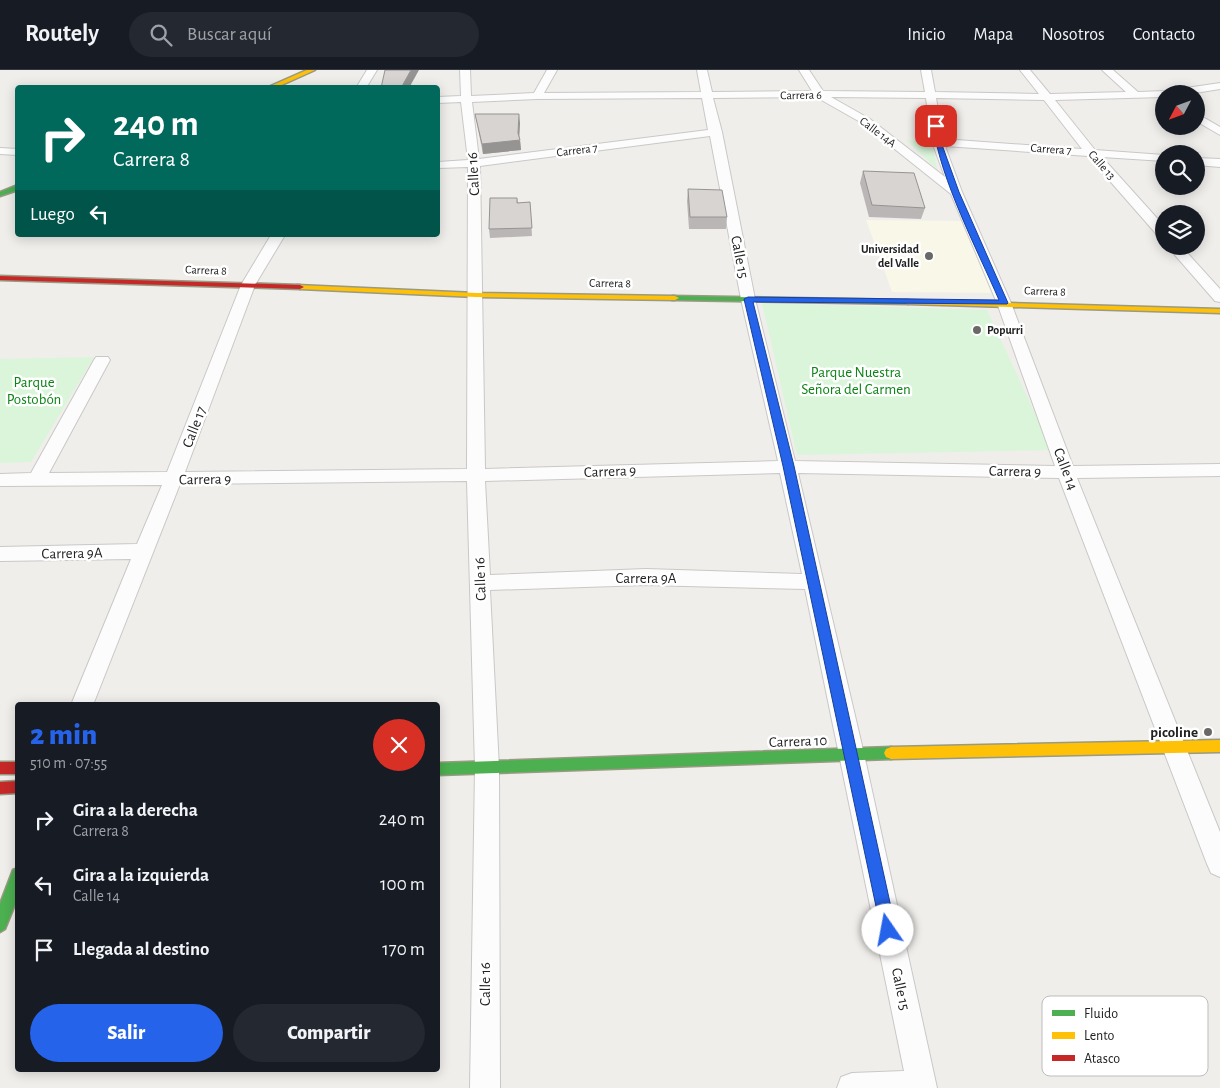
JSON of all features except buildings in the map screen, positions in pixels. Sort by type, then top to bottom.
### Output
[{"type":"street","points":[[276,85],[312,70]]},
{"type":"street","points":[[363,85],[372,70]]},
{"type":"street","name":"Calle 16","points":[[466,70],[466,99],[474,163],[476,475],[487,768],[484,1088]]},
{"type":"street","points":[[538,96],[552,70]]},
{"type":"street","name":"Calle 15","points":[[702,70],[716,132],[748,299],[788,466],[812,582],[852,754],[922,1087]]},
{"type":"street","name":"Calle 14A","points":[[804,70],[820,95],[866,122],[956,192]]},
{"type":"street","name":"Calle 14","points":[[926,70],[938,142],[956,192],[1004,303],[1066,472],[1220,864]]},
{"type":"street","name":"Calle 13","points":[[1025,70],[1091,152],[1155,224]]},
{"type":"street","points":[[1107,70],[1136,95]]},
{"type":"street","name":"Carrera 6","points":[[1205,88],[1220,86]]},
{"type":"street","name":"Carrera 6","points":[[440,100],[538,96],[820,95],[1045,97],[1155,94]]},
{"type":"street","points":[[1205,122],[1220,132]]},
{"type":"street","name":"Carrera 7","points":[[440,165],[474,163],[716,132]]},
{"type":"street","name":"Carrera 7","points":[[938,142],[1155,157]]},
{"type":"street","points":[[0,151],[15,152]]},
{"type":"street","points":[[1205,162],[1220,163]]},
{"type":"street","points":[[2,193],[15,188]]},
{"type":"street","points":[[2,193],[15,191]]},
{"type":"street","name":"Calle 17","points":[[83,702],[173,479],[248,285],[277,237]]},
{"type":"street","points":[[1182,255],[1220,298]]},
{"type":"street","name":"Carrera 8","points":[[0,278],[248,285],[476,295],[1004,303],[1220,311]]},
{"type":"street","points":[[36,480],[102,360]]},
{"type":"street","name":"Carrera 9","points":[[0,480],[476,475],[788,466],[1066,472],[1220,470]]},
{"type":"street","name":"Carrera 9A","points":[[0,554],[144,551]]},
{"type":"street","name":"Carrera 9A","points":[[480,583],[646,577],[812,582]]},
{"type":"street","name":"Carrera 10","points":[[440,769],[852,754],[1220,746]]},
{"type":"street","points":[[0,768],[15,768]]},
{"type":"street","points":[[0,788],[15,787]]},
{"type":"street","points":[[0,924],[15,884]]},
{"type":"street","points":[[852,1088],[922,1087]]},
{"type":"shaded area","name":"Universidad del Valle","points":[[866,220],[961,221],[998,293],[892,292]]},
{"type":"green space","points":[[906,140],[932,142],[937,169]]},
{"type":"green space","name":"Parque Nuestra Señora del Carmen","points":[[762,303],[987,310],[1052,450],[797,455]]},
{"type":"green space","name":"Parque Postobón","points":[[94,357],[31,462],[0,463],[0,359]]},
{"type":"traffic: fast","points":[[0,194],[15,188]]},
{"type":"traffic: fast","points":[[675,298],[908,302]]},
{"type":"traffic: fast","points":[[440,769],[891,753]]},
{"type":"traffic: fast","points":[[0,924],[15,883]]},
{"type":"traffic: slow","points":[[276,85],[312,70]]},
{"type":"traffic: slow","points":[[300,287],[476,295],[675,298]]},
{"type":"traffic: slow","points":[[908,302],[1220,311]]},
{"type":"traffic: slow","points":[[891,753],[1220,746]]},
{"type":"traffic: jam","points":[[0,278],[300,287]]},
{"type":"traffic: jam","points":[[0,768],[15,768]]},
{"type":"traffic: jam","points":[[0,788],[15,787]]},
{"type":"place","name":"Universidad del Valle","points":[[929,256]]},
{"type":"place","name":"Popurri","points":[[977,330]]},
{"type":"place","name":"picoline","points":[[1208,732]]},
{"type":"route","points":[[888,930],[852,754],[812,582],[788,466],[748,299],[1004,303],[956,192],[938,142],[936,126]]}]
